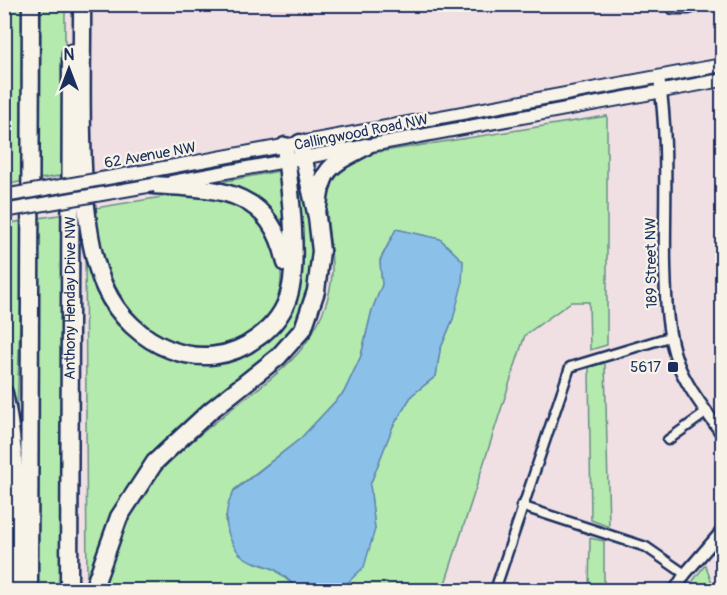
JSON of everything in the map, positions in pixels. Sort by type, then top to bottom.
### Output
[{"type":"highway","points":[[29,591],[31,4]]},
{"type":"highway","name":"Anthony Henday Drive NW","points":[[69,591],[72,4]]},
{"type":"highway","points":[[82,4],[87,204],[95,262],[116,309],[150,340],[173,352],[195,357],[225,355],[247,346],[268,330],[283,310],[291,290],[294,152]]},
{"type":"highway","points":[[93,591],[119,517],[155,462],[210,411],[278,357],[303,329],[312,308],[320,274],[317,217],[320,183],[329,168],[365,147]]},
{"type":"highway","points":[[294,152],[317,217]]},
{"type":"highway","points":[[153,177],[234,193],[255,208],[269,221],[282,246],[291,290]]},
{"type":"highway","points":[[4,393],[11,424],[15,471],[17,591]]},
{"type":"main road","name":"Callingwood Road NW","points":[[4,211],[153,177],[294,152],[723,65]]},
{"type":"main road","name":"Callingwood Road NW","points":[[294,152],[365,147],[723,80]]},
{"type":"main road","name":"62 Avenue NW","points":[[4,196],[153,177]]},
{"type":"street","points":[[668,4],[672,9],[688,9],[702,4]]},
{"type":"street","name":"189 Street NW","points":[[659,78],[666,129],[664,226],[669,337],[679,366],[723,434]]},
{"type":"street","points":[[495,591],[521,506],[570,368],[669,337]]},
{"type":"street","points":[[668,440],[707,412]]},
{"type":"street","points":[[521,506],[646,547],[685,574]]},
{"type":"street","points":[[675,591],[685,574],[723,531]]},
{"type":"green space","points":[[5,5],[25,5],[24,181],[5,185]]},
{"type":"green space","points":[[41,5],[65,5],[65,175],[40,179]]},
{"type":"green space","points":[[607,116],[607,345],[590,350],[589,302],[571,302],[525,335],[443,590],[328,590],[345,585],[375,529],[370,485],[393,426],[412,395],[436,376],[440,350],[453,319],[463,261],[440,239],[396,229],[380,260],[382,285],[372,310],[361,356],[344,392],[301,438],[234,490],[225,520],[239,553],[256,563],[274,569],[299,590],[101,590],[128,520],[159,473],[194,439],[285,366],[303,347],[315,329],[326,304],[330,287],[332,269],[327,199],[330,184],[338,172],[351,161],[372,153]]},
{"type":"green space","points":[[299,170],[314,244],[315,273],[298,327],[276,351],[170,442],[87,590],[85,238],[113,312],[136,339],[156,353],[179,361],[202,364],[225,361],[247,353],[268,339],[286,320],[294,171]]},
{"type":"green space","points":[[279,171],[285,218],[282,221],[246,192],[215,183]]},
{"type":"green space","points":[[203,195],[243,207],[258,216],[267,227],[281,271],[278,296],[268,316],[250,332],[228,343],[203,346],[176,342],[150,329],[133,313],[119,293],[104,260],[95,208],[168,196]]},
{"type":"green space","points":[[65,214],[63,590],[38,590],[39,218]]},
{"type":"green space","points":[[23,221],[16,448],[5,377],[5,224]]},
{"type":"green space","points":[[605,363],[609,527],[591,520],[589,367]]},
{"type":"green space","points":[[4,427],[9,460],[10,590],[4,590]]},
{"type":"green space","points":[[590,538],[604,541],[604,590],[589,590]]},
{"type":"green space","points":[[705,565],[715,590],[686,590]]},
{"type":"water","points":[[396,229],[440,239],[463,261],[462,285],[453,319],[440,350],[436,376],[412,395],[393,426],[370,485],[375,529],[364,567],[345,585],[328,590],[299,590],[277,571],[247,559],[239,553],[227,530],[230,498],[234,491],[301,438],[344,392],[361,356],[372,310],[382,285],[380,261]]},
{"type":"place","name":"5617","points":[[673,367]]}]
